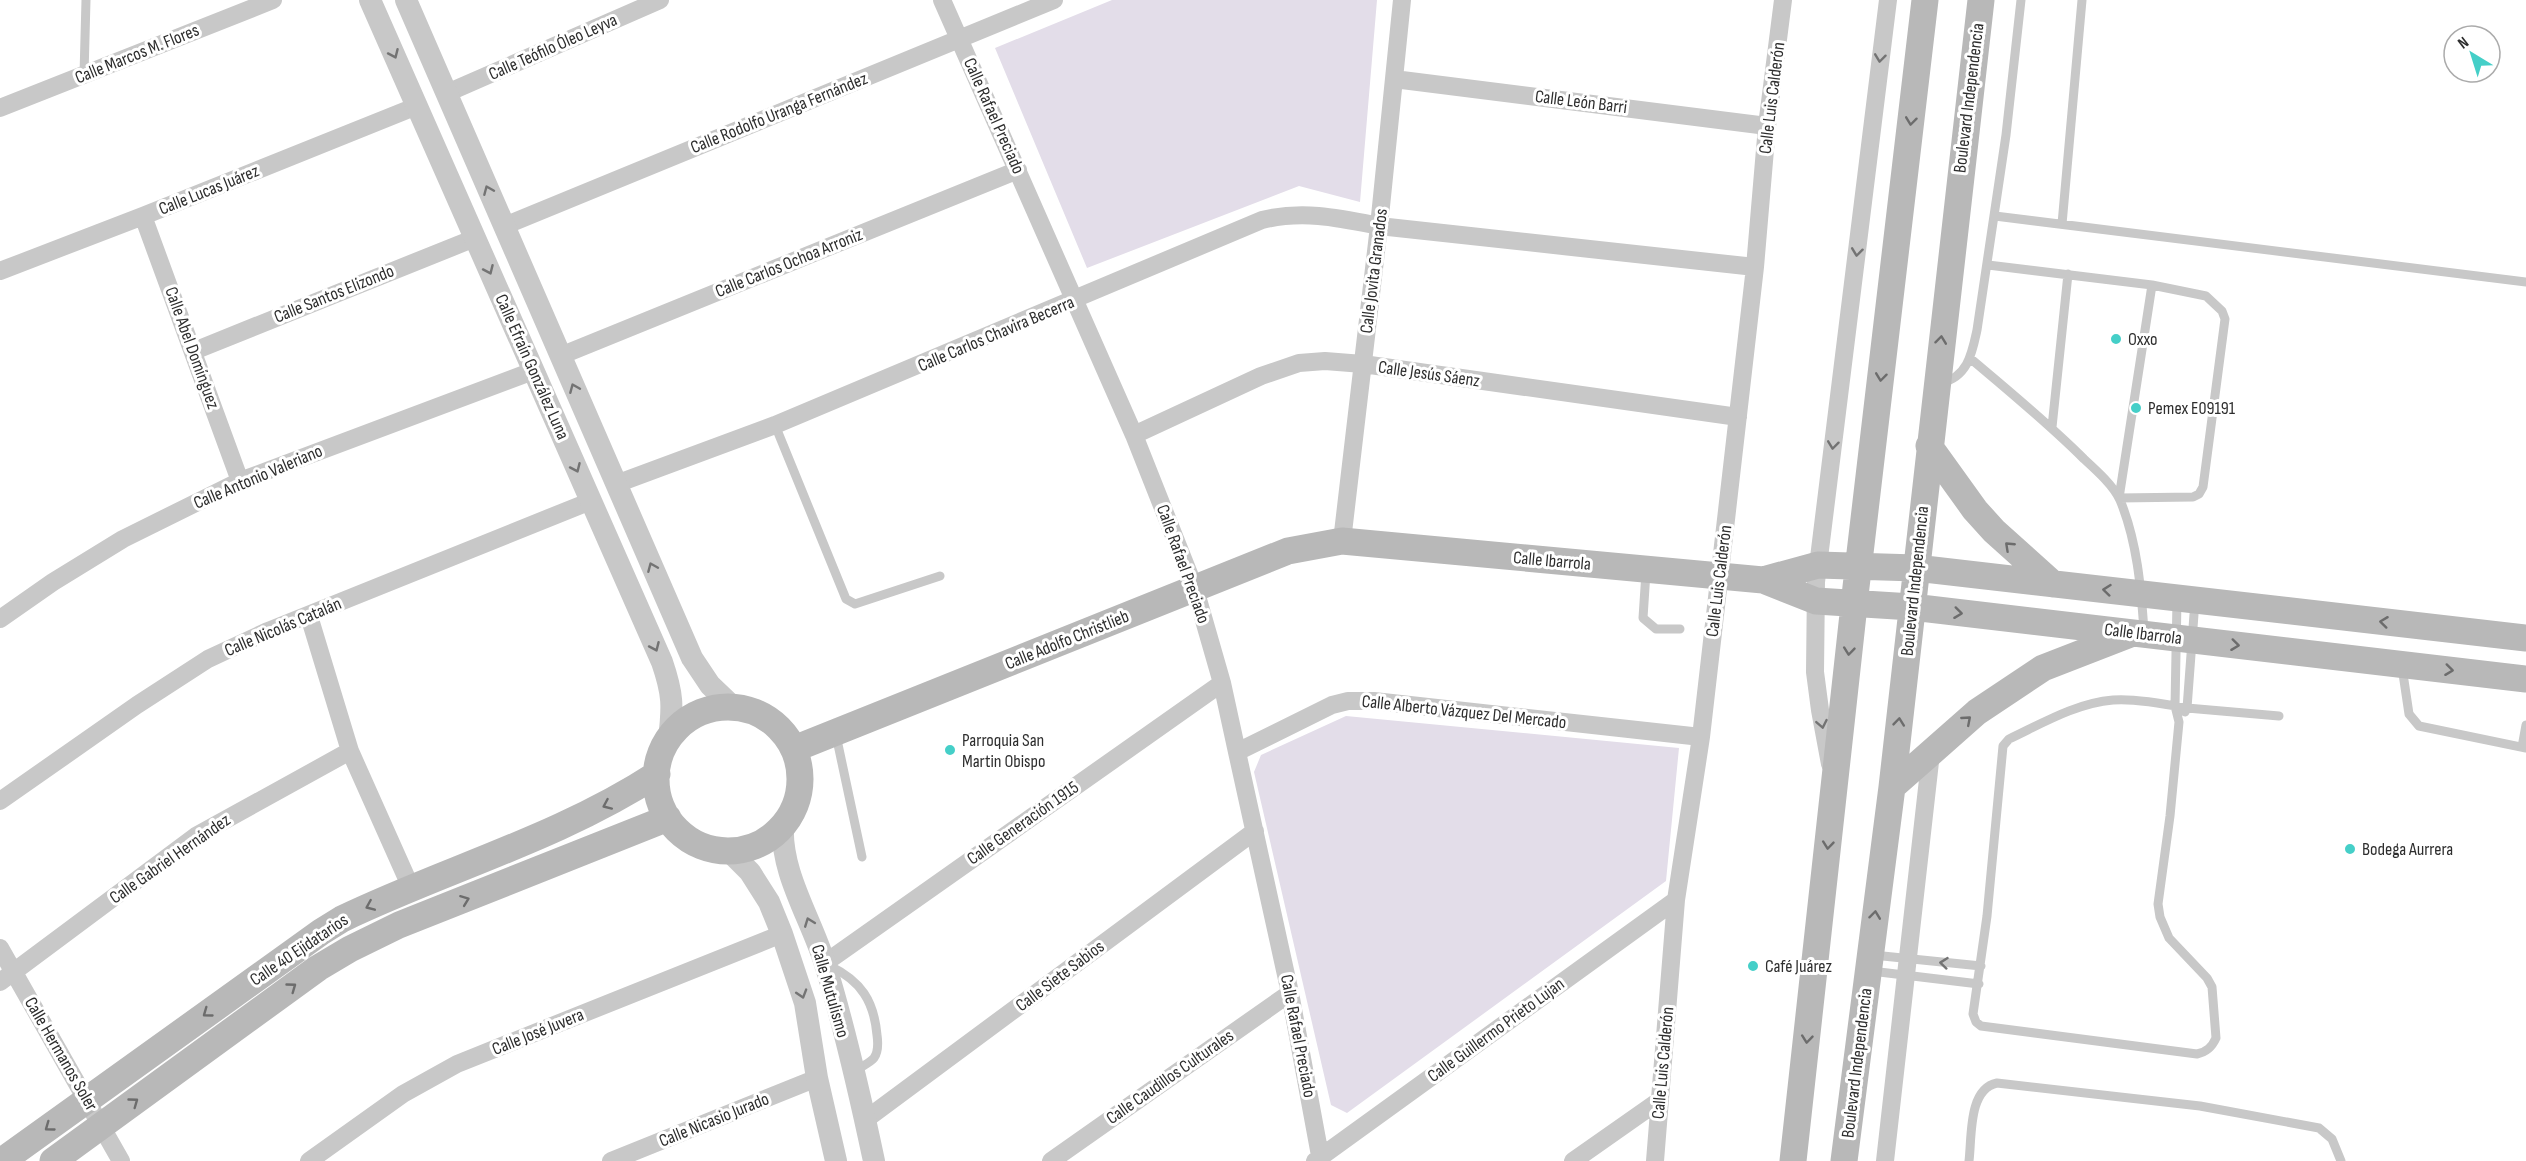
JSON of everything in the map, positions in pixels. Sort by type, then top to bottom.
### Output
[{"type":"main road","points":[[1793,1161],[1854,604],[1925,0]]},
{"type":"main road","name":"Boulevard Independencia","points":[[1844,1161],[1892,787],[1981,0]]},
{"type":"main road","points":[[1929,446],[1975,510],[1994,531],[2053,584]]},
{"type":"main road","name":"Calle Ibarrola","points":[[1342,541],[1762,580],[1816,601],[1912,607],[2526,679]]},
{"type":"main road","name":"Calle Adolfo Christlieb","points":[[794,749],[1288,551],[1342,541]]},
{"type":"main road","name":"Calle Ibarrola","points":[[1762,580],[1818,565],[1916,568],[2526,638]]},
{"type":"main road","points":[[1892,787],[1977,712],[2043,668],[2138,634]]},
{"type":"main road","points":[[733,707],[752,711],[769,720],[783,733],[794,749],[800,771],[799,793],[791,815],[764,842],[729,851],[708,848],[689,840],[677,831],[656,794],[660,756],[669,739],[693,717],[708,710],[733,707]]},
{"type":"main road","name":"Calle 40 Ejidatarios","points":[[2,1161],[321,932],[370,906],[507,850],[618,800],[657,774]]},
{"type":"main road","name":"Calle 40 Ejidatarios","points":[[53,1161],[318,968],[350,949],[399,925],[668,818]]},
{"type":"main road","points":[[507,850],[519,879]]},
{"type":"street","name":"Calle Marcos M. Flores","points":[[0,108],[273,0]]},
{"type":"street","name":"Calle Efraín González Luna","points":[[370,0],[662,662],[671,688],[673,706],[669,739]]},
{"type":"street","name":"Calle Efraín González Luna","points":[[406,0],[692,658],[710,685],[733,707]]},
{"type":"street","name":"Calle Teófilo Óleo Leyva","points":[[447,93],[660,0]]},
{"type":"street","name":"Calle Rafael Preciado","points":[[942,0],[1134,435],[1195,589],[1222,682],[1255,831],[1290,993],[1319,1160]]},
{"type":"street","name":"Calle Rodolfo Uranga Fernández","points":[[504,226],[1054,0]]},
{"type":"street","name":"Calle Jovita Granados","points":[[1342,541],[1379,226],[1402,0]]},
{"type":"street","name":"Calle Luis Calderón","points":[[1655,1161],[1676,900],[1701,737],[1755,267],[1767,126],[1783,0]]},
{"type":"street","points":[[1834,787],[1815,672],[1818,565],[1888,0]]},
{"type":"street","name":"Calle León Barri","points":[[1394,80],[1767,126]]},
{"type":"street","name":"Calle Lucas Juárez","points":[[0,271],[417,106]]},
{"type":"street","name":"Calle Carlos Ochoa Arroniz","points":[[560,356],[1018,170]]},
{"type":"street","name":"Calle Carlos Chavira Becerra","points":[[616,484],[775,425],[1075,301],[1262,220],[1282,215],[1322,215],[1379,226]]},
{"type":"street","name":"Calle Abel Domínguez","points":[[143,216],[240,481]]},
{"type":"street","points":[[1379,226],[1755,267]]},
{"type":"street","name":"Calle Santos Elizondo","points":[[194,351],[475,238]]},
{"type":"street","name":"Calle Jesús Sáenz","points":[[1134,435],[1260,376],[1299,363],[1325,361],[1363,364],[1738,417]]},
{"type":"street","name":"Calle Antonio Valeriano","points":[[0,619],[123,538],[240,481],[533,371]]},
{"type":"street","name":"Calle Nicolás Catalán","points":[[0,801],[136,705],[208,659],[268,631],[591,501]]},
{"type":"street","points":[[309,616],[350,751],[412,890]]},
{"type":"street","name":"Calle Generación 1915","points":[[825,963],[1222,682]]},
{"type":"street","name":"Calle Alberto Vázquez Del Mercado","points":[[1237,752],[1321,710],[1348,701],[1386,702],[1701,737]]},
{"type":"street","name":"Calle Gabriel Hernández","points":[[7,977],[196,837],[350,751]]},
{"type":"street","points":[[1885,1161],[1930,753]]},
{"type":"street","name":"Calle Mutulismo","points":[[783,824],[782,843],[787,863],[825,963],[866,1120],[874,1161]]},
{"type":"street","name":"Calle Siete Sabios","points":[[866,1120],[1255,831]]},
{"type":"street","name":"Calle Mutulismo","points":[[729,851],[750,872],[769,902],[782,934],[805,1003],[817,1078],[836,1161]]},
{"type":"street","name":"Calle Guillermo Prieto Lujan","points":[[1319,1160],[1676,900]]},
{"type":"street","name":"Calle José Juvera","points":[[309,1161],[403,1094],[457,1064],[782,934]]},
{"type":"street","name":"Calle Hermanos Soler","points":[[0,948],[7,977],[87,1100],[121,1161]]},
{"type":"street","name":"Calle Caudillos Culturales","points":[[1051,1161],[1290,993]]},
{"type":"street","name":"Calle Nicasio Jurado","points":[[611,1161],[817,1078]]},
{"type":"street","points":[[1573,1161],[1660,1100]]},
{"type":"lane","points":[[84,75],[86,0]]},
{"type":"lane","points":[[1936,384],[1958,376],[1971,358],[1995,216],[2022,0]]},
{"type":"lane","points":[[2062,224],[2082,0]]},
{"type":"lane","points":[[1995,216],[2526,282]]},
{"type":"lane","points":[[1988,265],[2152,285],[2206,296],[2222,311],[2224,319],[2203,487],[2199,494],[2193,497],[2119,498]]},
{"type":"lane","points":[[2052,427],[2068,274]]},
{"type":"lane","points":[[2119,498],[2152,285]]},
{"type":"lane","points":[[1971,358],[2052,427],[2097,471],[2119,498],[2130,532],[2142,593],[2138,634]]},
{"type":"lane","points":[[775,425],[846,599],[855,604],[940,576]]},
{"type":"lane","points":[[1646,570],[1643,618],[1656,628],[1680,629]]},
{"type":"lane","points":[[2179,722],[2187,708],[2186,599]]},
{"type":"lane","points":[[2186,599],[2185,640],[2175,706],[2179,722],[2170,816],[2158,904],[2160,917],[2169,938],[2207,978],[2212,987],[2216,1038],[2210,1048],[2197,1054],[1981,1026],[1976,1022],[1973,1014],[1979,984],[2003,746],[2008,739],[2064,713],[2095,703],[2115,700],[2175,706],[2187,708],[2279,716]]},
{"type":"lane","points":[[2402,664],[2409,714],[2419,726],[2524,747],[2526,724]]},
{"type":"lane","points":[[836,732],[862,857]]},
{"type":"lane","points":[[825,963],[847,975],[860,987],[875,1013],[878,1045],[874,1058],[853,1072]]},
{"type":"lane","points":[[1869,963],[1907,967],[1981,966]]},
{"type":"lane","points":[[1869,963],[1907,967],[1979,984]]},
{"type":"lane","points":[[1969,1161],[1976,1100],[1989,1084],[1997,1083],[2200,1106],[2319,1128],[2332,1139],[2341,1161]]},
{"type":"shaded area","points":[[1112,0],[1377,0],[1360,202],[1299,186],[1087,268],[995,48]]},
{"type":"shaded area","points":[[1346,716],[1679,748],[1666,881],[1347,1113],[1331,1105],[1254,772],[1261,755]]},
{"type":"place","name":"Oxxo","points":[[2116,339]]},
{"type":"place","name":"Pemex E09191","points":[[2136,408]]},
{"type":"place","name":"Parroquia San Martin Obispo","points":[[950,750]]},
{"type":"place","name":"Bodega Aurrera","points":[[2350,849]]},
{"type":"place","name":"Café Juárez","points":[[1753,966]]}]
